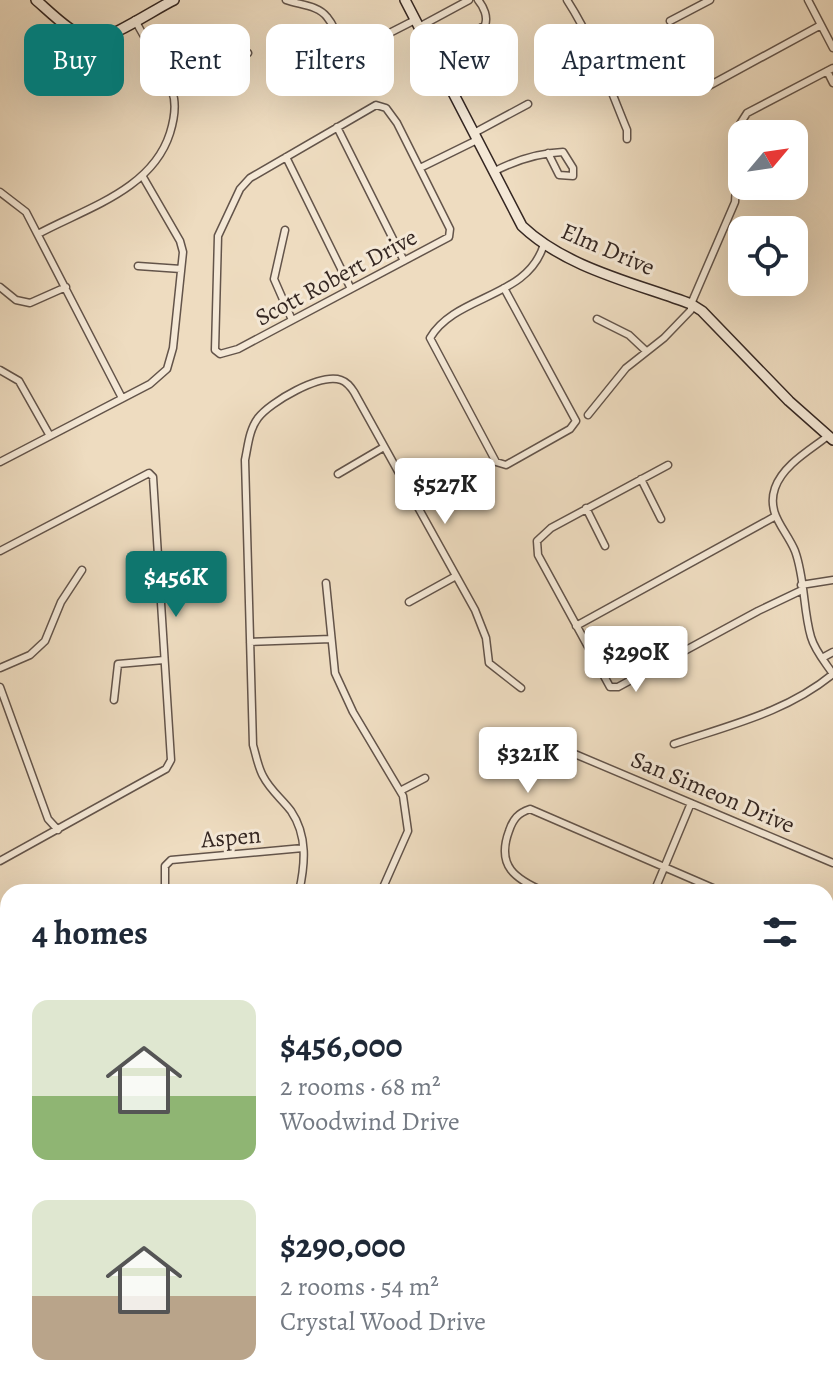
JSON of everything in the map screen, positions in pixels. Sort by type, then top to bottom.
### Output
[{"type":"street","points":[[36,0],[69,27],[93,39],[111,35],[174,0]]},
{"type":"street","points":[[286,0],[316,9],[326,15],[330,24]]},
{"type":"street","name":"Elm Drive","points":[[405,0],[417,23]]},
{"type":"street","points":[[394,32],[469,0]]},
{"type":"street","points":[[478,0],[484,7],[486,24]]},
{"type":"street","points":[[567,0],[579,18],[600,66],[627,130],[627,139]]},
{"type":"street","points":[[670,21],[710,0]]},
{"type":"street","points":[[808,0],[833,48]]},
{"type":"street","points":[[135,20],[140,30]]},
{"type":"street","points":[[714,83],[821,25]]},
{"type":"street","points":[[588,415],[626,368],[664,338],[691,310],[735,202],[740,124],[747,113],[830,69],[833,83]]},
{"type":"street","points":[[38,234],[137,183],[143,177],[167,143],[174,121],[173,96]]},
{"type":"street","name":"Elm Drive","points":[[454,96],[522,226],[544,244],[600,271],[691,304],[702,311],[789,401],[830,438]]},
{"type":"street","points":[[351,289],[286,157],[376,105],[386,108],[397,123],[420,168],[528,104]]},
{"type":"street","points":[[337,127],[404,261]]},
{"type":"street","points":[[493,172],[521,159],[548,153],[563,152],[573,168],[573,176],[559,175],[548,153]]},
{"type":"street","name":"Scott Robert Drive","points":[[286,157],[250,178],[240,189],[218,236],[215,350],[220,354],[238,349],[449,237],[450,229],[420,168]]},
{"type":"street","points":[[0,462],[150,384],[167,369],[173,348],[183,252],[180,241],[143,177]]},
{"type":"street","points":[[0,192],[26,212],[122,398]]},
{"type":"street","points":[[285,230],[274,279],[292,320]]},
{"type":"street","points":[[504,288],[576,421],[570,429],[506,465],[496,462],[430,338],[436,329],[504,288],[519,281],[540,256],[544,244]]},
{"type":"street","points":[[138,266],[181,269]]},
{"type":"street","points":[[0,287],[16,300],[30,303],[66,287]]},
{"type":"street","points":[[597,319],[629,335],[646,351]]},
{"type":"street","points":[[0,370],[19,381],[50,436]]},
{"type":"street","points":[[301,884],[305,865],[303,838],[291,812],[262,774],[253,745],[245,460],[251,430],[260,416],[287,396],[319,380],[345,380],[475,610],[486,638],[489,663],[521,688]]},
{"type":"street","points":[[674,744],[781,708],[813,691],[833,674],[810,633],[796,552],[774,517],[774,490],[780,479],[793,464],[830,438]]},
{"type":"street","points":[[338,474],[384,447]]},
{"type":"street","points":[[668,465],[586,508],[541,535],[537,541],[538,555],[610,687],[618,687],[802,588],[833,580]]},
{"type":"street","points":[[0,551],[149,473],[153,477],[171,760],[166,769],[0,861]]},
{"type":"street","points":[[641,479],[661,519]]},
{"type":"street","points":[[586,508],[605,546]]},
{"type":"street","points":[[576,626],[774,517]]},
{"type":"street","points":[[0,668],[30,655],[45,641],[61,602],[82,570]]},
{"type":"street","points":[[409,602],[456,576]]},
{"type":"street","points":[[326,583],[335,673],[400,791],[408,831],[385,884]]},
{"type":"street","points":[[250,642],[331,639]]},
{"type":"street","points":[[822,658],[833,652]]},
{"type":"street","points":[[114,700],[118,664],[164,660]]},
{"type":"street","points":[[0,687],[48,819],[58,830]]},
{"type":"street","name":"San Simeon Drive","points":[[534,748],[544,743],[551,744],[833,863]]},
{"type":"street","points":[[400,791],[425,778]]},
{"type":"street","points":[[657,884],[691,803]]},
{"type":"street","points":[[527,884],[509,868],[503,852],[516,817],[530,809],[704,884]]},
{"type":"street","name":"Aspen","points":[[165,884],[165,866],[171,860],[303,848]]}]
